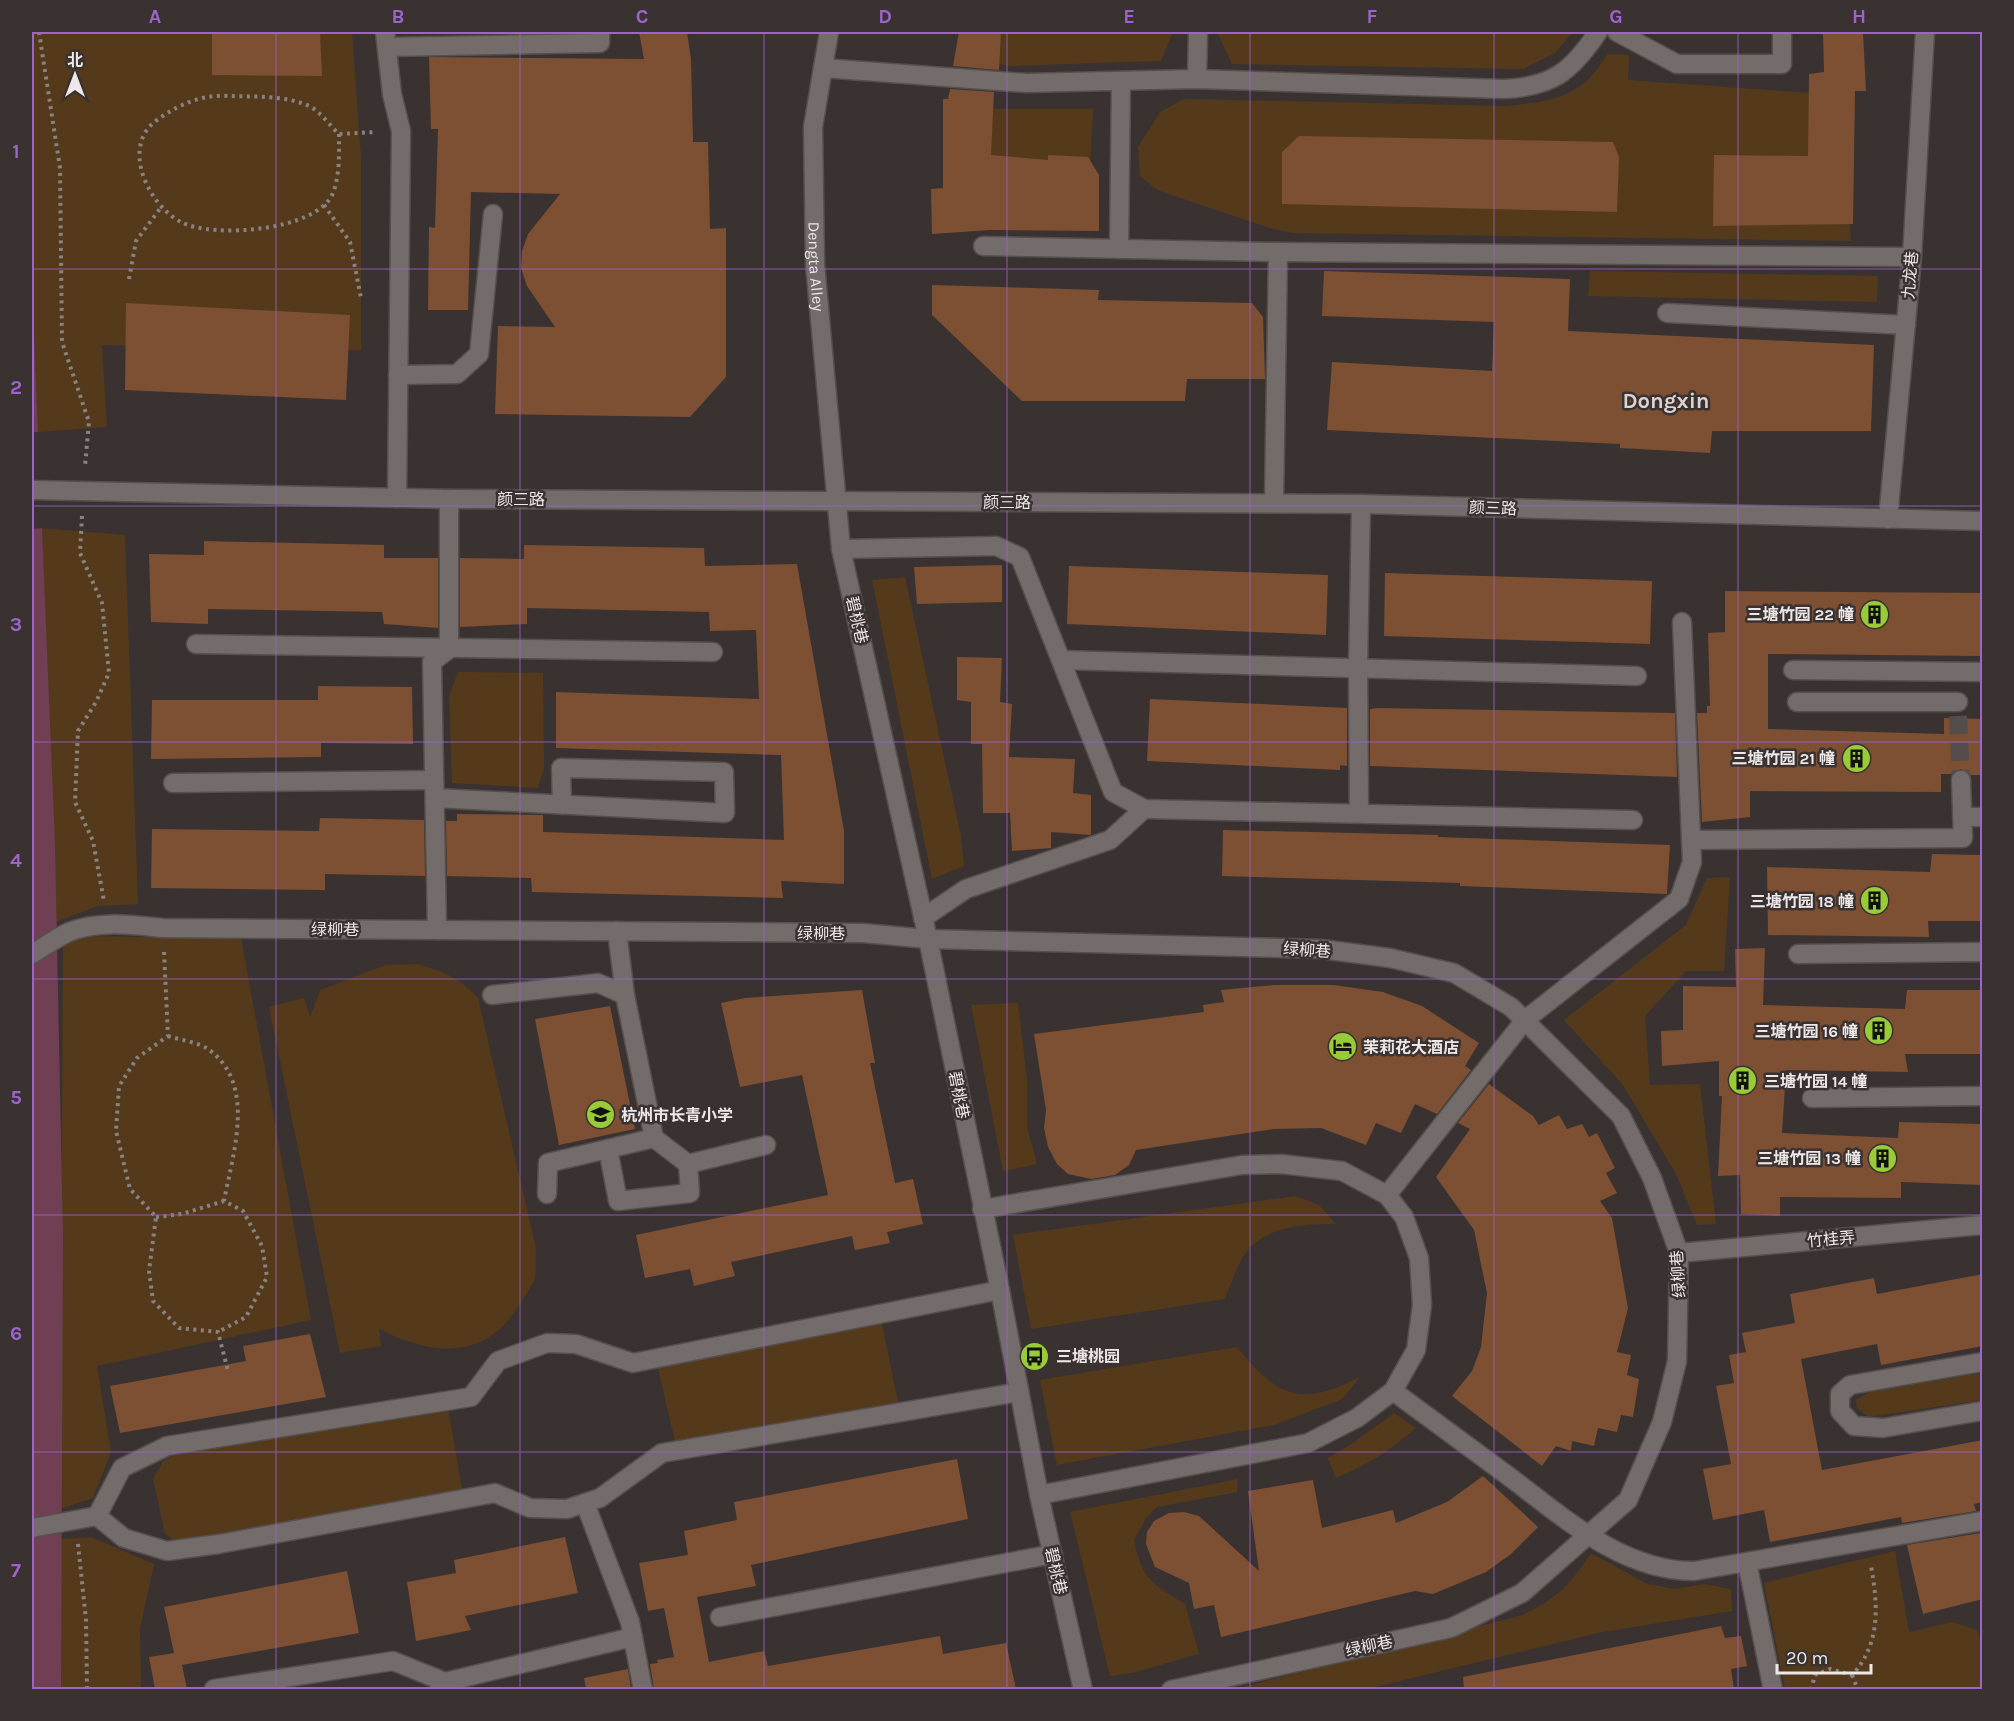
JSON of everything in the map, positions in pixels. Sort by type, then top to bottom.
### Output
[{"type":"street","points":[[397,498],[401,131],[392,94],[386,39],[600,43],[600,32]]},
{"type":"street","name":"Dengta Alley","points":[[829,32],[813,127],[815,264],[836,501]]},
{"type":"street","points":[[1197,79],[1198,32]]},
{"type":"street","points":[[823,68],[1026,83],[1197,79],[1530,88],[1553,80],[1574,63],[1598,32]]},
{"type":"street","points":[[1617,32],[1677,64],[1782,64],[1782,32]]},
{"type":"street","name":"九龙巷","points":[[1888,519],[1912,257],[1925,32]]},
{"type":"street","points":[[1119,249],[1121,81]]},
{"type":"street","points":[[398,375],[457,374],[478,354],[493,214]]},
{"type":"street","points":[[983,246],[1278,252],[1912,257]]},
{"type":"street","points":[[1274,503],[1278,252]]},
{"type":"street","points":[[1667,313],[1906,325]]},
{"type":"street","name":"颜三路","points":[[35,490],[449,499],[1361,504],[1983,521]]},
{"type":"street","points":[[449,499],[449,649]]},
{"type":"street","name":"碧桃巷","points":[[836,501],[841,549],[928,939],[1000,1290],[1039,1496],[1083,1689]]},
{"type":"street","points":[[1359,813],[1358,668],[1361,504]]},
{"type":"street","points":[[841,549],[996,546],[1020,557],[1113,792],[1144,809],[1633,820]]},
{"type":"street","points":[[1387,1195],[1525,1020],[1679,899],[1692,862],[1682,622]]},
{"type":"street","points":[[196,644],[713,652]]},
{"type":"street","points":[[437,930],[432,662],[449,649]]},
{"type":"street","points":[[1061,660],[1637,676]]},
{"type":"street","points":[[1792,670],[1983,672]]},
{"type":"street","points":[[1797,702],[1958,709],[1959,672]]},
{"type":"street","points":[[173,783],[434,789],[562,805],[725,813],[724,772],[561,768],[562,805]]},
{"type":"street","points":[[1691,840],[1964,838],[1961,780]]},
{"type":"street","points":[[923,918],[966,889],[1110,840],[1144,809]]},
{"type":"street","points":[[1962,817],[1983,818]]},
{"type":"street","name":"绿柳巷","points":[[32,954],[69,933],[90,926],[863,933],[928,939],[1322,949],[1390,958],[1454,973],[1511,1007],[1621,1116],[1652,1178],[1679,1253],[1677,1361],[1662,1422],[1628,1500],[1522,1593],[1451,1628],[1171,1689]]},
{"type":"street","points":[[608,1149],[618,1201],[690,1193],[688,1164],[654,1138],[625,995],[617,931]]},
{"type":"street","points":[[1798,954],[1983,952]]},
{"type":"street","points":[[492,995],[598,982],[625,995]]},
{"type":"street","points":[[1812,1098],[1983,1096]]},
{"type":"street","points":[[547,1194],[548,1163],[654,1138]]},
{"type":"street","points":[[688,1164],[766,1145]]},
{"type":"street","points":[[982,1209],[1242,1165],[1281,1164],[1342,1171],[1387,1195],[1404,1217],[1419,1258],[1422,1305],[1416,1350],[1393,1391],[1357,1418],[1308,1443],[1039,1496]]},
{"type":"street","name":"竹桂弄","points":[[1679,1253],[1983,1225]]},
{"type":"street","points":[[97,1516],[122,1467],[167,1446],[471,1398],[498,1361],[547,1343],[576,1344],[633,1363],[1000,1290]]},
{"type":"street","points":[[1983,1362],[1850,1385],[1840,1394],[1840,1411],[1854,1426],[1883,1428],[1983,1412]]},
{"type":"street","points":[[1393,1391],[1588,1535],[1641,1562],[1669,1571],[1694,1571],[1983,1521]]},
{"type":"street","points":[[97,1516],[124,1538],[167,1551],[219,1544],[495,1493],[530,1508],[567,1509],[600,1498],[662,1453],[1020,1392]]},
{"type":"street","points":[[585,1503],[630,1622],[643,1689]]},
{"type":"street","points":[[32,1528],[97,1516]]},
{"type":"street","points":[[720,1617],[1053,1554]]},
{"type":"street","points":[[1747,1562],[1773,1689]]},
{"type":"street","points":[[214,1689],[393,1661],[442,1686],[633,1637]]},
{"type":"path","points":[[39,32],[60,168],[62,342],[89,422],[80,553],[102,603],[109,673],[96,702],[78,731],[75,802],[93,841],[108,926]]},
{"type":"path","points":[[219,95],[282,98],[311,107],[339,134],[339,162],[332,194],[324,205],[297,221],[266,229],[217,229],[182,223],[162,206],[141,176],[140,148],[151,124],[180,104],[219,95]]},
{"type":"path","points":[[339,134],[401,131]]},
{"type":"path","points":[[324,205],[350,242],[361,298]]},
{"type":"path","points":[[129,279],[136,241],[162,206]]},
{"type":"path","points":[[163,928],[168,1036]]},
{"type":"path","points":[[168,1036],[207,1048],[229,1069],[239,1107],[224,1201]]},
{"type":"path","points":[[156,1217],[130,1190],[116,1131],[118,1086],[137,1058],[168,1036]]},
{"type":"path","points":[[224,1201],[243,1210],[261,1246],[267,1277],[246,1317],[218,1332],[179,1328],[153,1301],[149,1270],[156,1217],[182,1214],[224,1201]]},
{"type":"path","points":[[218,1332],[228,1371]]},
{"type":"path","points":[[71,1521],[86,1620],[87,1689]]},
{"type":"path","points":[[1852,1675],[1871,1649],[1876,1620],[1876,1592],[1866,1541]]},
{"type":"path","points":[[1811,1689],[1815,1675],[1830,1669],[1852,1675]]},
{"type":"path","points":[[1852,1675],[1858,1689]]},
{"type":"shaded area","points":[[32,32],[352,32],[361,157],[361,350],[102,345],[107,427],[38,432],[32,282]]},
{"type":"shaded area","points":[[992,32],[1173,32],[1161,61],[1007,66],[986,59]]},
{"type":"shaded area","points":[[1217,32],[1573,32],[1555,53],[1523,69],[1232,64]]},
{"type":"shaded area","points":[[1607,54],[1629,55],[1628,80],[1838,95],[1851,241],[1294,233],[1269,228],[1157,190],[1140,176],[1138,147],[1160,112],[1184,99],[1506,106],[1538,102],[1565,95],[1588,80]]},
{"type":"shaded area","points":[[967,109],[1093,109],[1088,207],[975,208]]},
{"type":"shaded area","points":[[1590,271],[1878,276],[1877,302],[1588,296]]},
{"type":"shaded area","points":[[32,282],[38,432],[32,432]]},
{"type":"shaded area","points":[[42,528],[125,535],[138,904],[98,906],[56,922]]},
{"type":"shaded area","points":[[42,528],[55,846],[63,1237],[61,1689],[32,1690],[32,529]]},
{"type":"shaded area","points":[[905,577],[961,836],[964,866],[932,879],[872,580]]},
{"type":"shaded area","points":[[458,672],[543,673],[544,768],[538,788],[452,783],[449,696]]},
{"type":"shaded area","points":[[1730,877],[1724,971],[1686,971],[1645,1016],[1650,1085],[1700,1084],[1716,1224],[1697,1225],[1676,1174],[1623,1085],[1564,1020],[1686,925],[1707,878]]},
{"type":"shaded area","points":[[73,936],[241,938],[311,1320],[97,1366],[111,1452],[93,1498],[60,1509],[63,947]]},
{"type":"shaded area","points":[[418,964],[451,976],[465,985],[478,998],[536,1248],[535,1277],[508,1321],[493,1335],[476,1344],[458,1348],[420,1345],[379,1329],[381,1346],[340,1353],[269,1007],[304,998],[310,1017],[320,990],[386,965]]},
{"type":"shaded area","points":[[1018,1003],[1027,1080],[1027,1127],[1037,1164],[1003,1171],[971,1005]]},
{"type":"shaded area","points":[[1295,1196],[1319,1205],[1336,1224],[1296,1226],[1282,1229],[1259,1240],[1241,1260],[1225,1299],[1031,1329],[1013,1235]]},
{"type":"shaded area","points":[[880,1314],[900,1412],[677,1450],[656,1360]]},
{"type":"shaded area","points":[[1237,1347],[1265,1378],[1292,1393],[1322,1392],[1361,1376],[1342,1399],[1274,1425],[1057,1465],[1040,1380]]},
{"type":"shaded area","points":[[1982,1373],[1982,1400],[1869,1417],[1857,1408],[1856,1400],[1869,1392]]},
{"type":"shaded area","points":[[447,1402],[464,1499],[182,1549],[165,1533],[153,1479],[163,1461],[194,1442]]},
{"type":"shaded area","points":[[1394,1413],[1416,1428],[1378,1456],[1336,1478],[1328,1458]]},
{"type":"shaded area","points":[[1238,1479],[1237,1492],[1157,1507],[1146,1518],[1134,1540],[1140,1563],[1150,1579],[1185,1604],[1199,1654],[1132,1673],[1110,1676],[1070,1512]]},
{"type":"shaded area","points":[[91,1537],[154,1564],[140,1629],[141,1689],[61,1689],[60,1539]]},
{"type":"shaded area","points":[[1895,1551],[1909,1632],[1953,1622],[1977,1630],[1982,1645],[1982,1689],[1785,1689],[1764,1583]]},
{"type":"shaded area","points":[[1591,1553],[1647,1584],[1675,1589],[1704,1584],[1731,1589],[1732,1611],[1603,1632],[1367,1689],[1231,1690],[1523,1615],[1562,1590]]},
{"type":"building","points":[[212,32],[320,32],[322,76],[212,75]]},
{"type":"building","points":[[639,32],[687,32],[691,59],[693,142],[708,142],[710,229],[726,228],[726,377],[690,417],[495,414],[498,326],[555,327],[527,286],[521,268],[522,251],[528,234],[560,194],[471,192],[468,310],[428,310],[429,227],[435,228],[438,129],[431,129],[429,57],[644,59]]},
{"type":"building","points":[[959,32],[1001,32],[999,70],[953,66]]},
{"type":"building","points":[[1823,32],[1863,32],[1866,91],[1855,91],[1853,224],[1713,226],[1714,155],[1808,156],[1809,74],[1824,72]]},
{"type":"building","points":[[950,89],[994,92],[991,155],[1048,160],[1048,155],[1088,157],[1099,175],[1099,231],[990,230],[932,234],[931,189],[943,188],[943,99],[948,99]]},
{"type":"building","points":[[1299,136],[1613,142],[1619,157],[1617,212],[1282,204],[1282,152]]},
{"type":"building","points":[[1324,271],[1570,279],[1568,331],[1874,345],[1871,431],[1712,431],[1710,453],[1620,448],[1620,444],[1327,430],[1332,362],[1492,371],[1494,322],[1322,316]]},
{"type":"building","points":[[932,285],[1099,290],[1098,300],[1252,303],[1263,317],[1265,379],[1187,379],[1185,401],[1022,401],[932,315]]},
{"type":"building","points":[[126,303],[350,315],[346,400],[125,390]]},
{"type":"building","points":[[204,541],[384,545],[384,558],[438,558],[438,628],[384,624],[382,612],[208,609],[208,624],[151,622],[149,554],[204,555]]},
{"type":"building","points":[[524,545],[704,548],[705,566],[797,564],[844,831],[844,884],[781,881],[783,898],[532,892],[531,878],[447,876],[446,821],[457,821],[457,814],[543,815],[543,832],[784,840],[781,755],[556,748],[556,692],[759,699],[756,630],[710,631],[709,612],[527,608],[527,624],[460,627],[460,558],[524,559]]},
{"type":"building","points":[[1002,565],[1002,602],[917,604],[914,567]]},
{"type":"building","points":[[1069,566],[1328,575],[1326,635],[1067,624]]},
{"type":"building","points":[[1385,573],[1652,581],[1650,644],[1384,636]]},
{"type":"building","points":[[1725,591],[1983,593],[1983,656],[1768,654],[1768,729],[1944,734],[1944,718],[1983,719],[1983,775],[1971,775],[1961,769],[1951,774],[1941,774],[1941,792],[1750,791],[1750,817],[1702,822],[1697,713],[1707,713],[1707,706],[1710,706],[1708,633],[1725,632]]},
{"type":"building","points":[[957,657],[1002,658],[1000,702],[1012,704],[1009,757],[1075,759],[1073,793],[1091,795],[1091,835],[1051,832],[1051,848],[1012,851],[1010,813],[983,813],[982,744],[971,744],[971,702],[957,700]]},
{"type":"building","points":[[318,686],[412,687],[413,744],[321,743],[321,757],[151,759],[152,700],[318,700]]},
{"type":"building","points":[[1150,699],[1347,708],[1347,766],[1340,765],[1340,770],[1147,761]]},
{"type":"building","points":[[1370,709],[1675,713],[1677,777],[1370,766]]},
{"type":"building","points":[[320,818],[424,820],[425,876],[325,874],[325,890],[151,888],[152,829],[319,831]]},
{"type":"building","points":[[1223,830],[1438,835],[1438,837],[1670,845],[1667,894],[1460,886],[1460,883],[1222,876]]},
{"type":"building","name":"三塘竹园 18 幢","points":[[1932,854],[1981,855],[1983,921],[1928,921],[1929,937],[1768,935],[1767,867],[1930,872]]},
{"type":"building","points":[[1765,948],[1763,1005],[1905,1009],[1907,990],[1983,990],[1983,1054],[1905,1054],[1908,1072],[1786,1070],[1782,1133],[1898,1138],[1899,1122],[1983,1124],[1983,1185],[1901,1182],[1901,1198],[1780,1197],[1780,1216],[1741,1214],[1740,1175],[1718,1176],[1722,1096],[1719,1096],[1719,1061],[1662,1066],[1661,1031],[1683,1030],[1683,986],[1736,987],[1735,949]]},
{"type":"building","points":[[1274,985],[1334,985],[1383,992],[1422,1006],[1479,1043],[1465,1066],[1471,1070],[1437,1114],[1415,1104],[1401,1133],[1376,1123],[1366,1145],[1321,1128],[1274,1129],[1136,1150],[1129,1165],[1115,1175],[1091,1179],[1068,1174],[1057,1164],[1048,1147],[1044,1128],[1046,1110],[1034,1034],[1204,1012],[1203,1005],[1224,1002],[1221,990]]},
{"type":"building","points":[[862,990],[875,1063],[870,1063],[895,1183],[913,1179],[923,1224],[887,1232],[890,1243],[855,1250],[852,1236],[731,1262],[735,1276],[694,1286],[690,1269],[645,1278],[636,1235],[828,1195],[802,1075],[740,1087],[721,1003],[745,998]]},
{"type":"building","points":[[610,1006],[635,1129],[559,1145],[535,1019]]},
{"type":"building","points":[[1489,1084],[1533,1116],[1539,1125],[1559,1115],[1567,1129],[1582,1124],[1589,1137],[1597,1133],[1615,1168],[1606,1173],[1617,1193],[1600,1201],[1612,1218],[1628,1308],[1617,1352],[1631,1355],[1627,1375],[1639,1379],[1633,1417],[1621,1415],[1617,1432],[1598,1428],[1594,1446],[1572,1441],[1571,1451],[1556,1446],[1542,1466],[1452,1396],[1472,1371],[1481,1347],[1487,1293],[1474,1230],[1436,1177],[1470,1129],[1458,1123]]},
{"type":"building","points":[[1983,1274],[1983,1346],[1881,1365],[1877,1344],[1801,1359],[1822,1470],[1983,1440],[1983,1502],[1974,1504],[1976,1511],[1902,1523],[1901,1517],[1770,1542],[1764,1510],[1713,1520],[1703,1469],[1731,1464],[1716,1386],[1734,1383],[1729,1355],[1746,1352],[1742,1333],[1795,1323],[1790,1294],[1874,1278],[1877,1294]]},
{"type":"building","points":[[310,1334],[326,1397],[120,1433],[110,1386],[246,1361],[243,1346]]},
{"type":"building","points":[[957,1459],[968,1519],[751,1565],[756,1586],[697,1597],[709,1662],[764,1651],[768,1666],[940,1636],[943,1654],[1006,1643],[1016,1689],[654,1689],[650,1664],[658,1663],[657,1660],[674,1657],[664,1608],[648,1611],[639,1563],[688,1555],[684,1531],[737,1520],[734,1502]]},
{"type":"building","points":[[1483,1476],[1538,1527],[1511,1554],[1486,1572],[1433,1594],[1415,1591],[1221,1637],[1214,1605],[1194,1609],[1189,1583],[1155,1567],[1146,1544],[1147,1532],[1154,1521],[1169,1513],[1184,1512],[1199,1516],[1259,1571],[1248,1491],[1313,1480],[1322,1528],[1393,1510],[1396,1523],[1447,1502]]},
{"type":"building","points":[[1980,1533],[1983,1547],[1983,1599],[1923,1614],[1907,1545]]},
{"type":"building","points":[[565,1537],[578,1593],[465,1616],[471,1630],[416,1641],[407,1582],[456,1573],[454,1560]]},
{"type":"building","points":[[347,1571],[359,1633],[182,1665],[187,1689],[155,1689],[149,1657],[174,1653],[164,1607]]},
{"type":"building","points":[[1721,1626],[1725,1638],[1741,1636],[1747,1666],[1731,1669],[1734,1689],[1464,1689],[1463,1677]]},
{"type":"building","points":[[628,1669],[631,1689],[586,1689],[584,1678]]},
{"type":"tunnel","points":[[1958,716],[1961,780]]},
{"type":"place","name":"三塘竹园 22 幢","points":[[1875,614]]},
{"type":"place","name":"三塘竹园 21 幢","points":[[1856,758]]},
{"type":"place","name":"三塘竹园 18 幢","points":[[1875,901]]},
{"type":"place","name":"三塘竹园 16 幢","points":[[1879,1031]]},
{"type":"place","name":"茉莉花大酒店","points":[[1342,1047]]},
{"type":"place","name":"三塘竹园 14 幢","points":[[1743,1081]]},
{"type":"place","name":"杭州市长青小学","points":[[600,1115]]},
{"type":"place","name":"三塘竹园 13 幢","points":[[1882,1158]]},
{"type":"place","name":"三塘桃园","points":[[1035,1356]]},
{"type":"district","name":"Dongxin","points":[[1666,401]]}]
